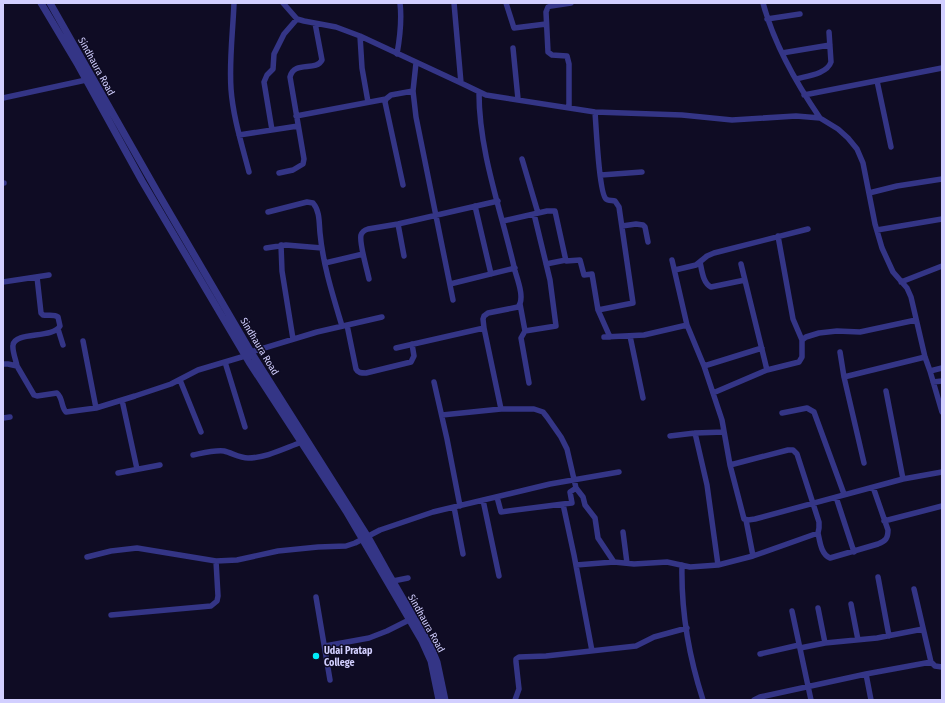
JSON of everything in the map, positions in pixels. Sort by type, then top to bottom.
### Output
[{"type":"street","points":[[41,3],[142,181],[302,442],[365,538],[409,620],[422,641],[431,661],[439,700]]},
{"type":"street","name":"Sindhaura Road","points":[[50,3],[248,354],[393,582],[430,647],[437,662],[445,700]]},
{"type":"street","points":[[234,3],[231,89],[235,117],[249,172]]},
{"type":"street","points":[[283,3],[298,19],[336,27],[360,36],[486,95],[595,112],[682,115],[732,120],[796,116],[820,118],[838,128],[857,149],[863,163],[877,230],[889,264],[907,288],[911,297],[925,357],[942,412]]},
{"type":"street","points":[[397,54],[400,36],[400,3]]},
{"type":"street","points":[[454,3],[461,83]]},
{"type":"street","points":[[506,3],[514,28],[546,24]]},
{"type":"street","points":[[568,107],[569,64],[567,56],[549,54],[547,49],[546,9],[551,6],[571,3]]},
{"type":"street","points":[[763,3],[767,19],[782,54],[804,95],[820,118]]},
{"type":"street","points":[[767,19],[800,14]]},
{"type":"street","points":[[272,130],[264,82],[267,75],[273,69],[274,54],[284,34],[298,19]]},
{"type":"street","points":[[279,173],[293,170],[303,164],[304,159],[290,77],[294,69],[320,63],[322,60],[315,23]]},
{"type":"street","points":[[796,79],[821,72],[830,66],[832,62],[828,32]]},
{"type":"street","points":[[360,36],[362,68],[368,102]]},
{"type":"street","points":[[782,54],[830,45]]},
{"type":"street","points":[[513,48],[518,99]]},
{"type":"street","points":[[416,63],[414,69],[413,91],[416,118],[453,300]]},
{"type":"street","points":[[804,95],[942,69]]},
{"type":"street","points":[[3,98],[86,80]]},
{"type":"street","points":[[877,81],[891,147]]},
{"type":"street","points":[[296,116],[386,99],[391,95],[413,91]]},
{"type":"street","points":[[479,92],[482,137],[515,268],[520,295],[520,304],[526,331]]},
{"type":"street","points":[[386,99],[386,108],[403,185]]},
{"type":"street","points":[[595,112],[601,175],[605,198],[607,200],[615,201],[618,204],[633,303],[598,310]]},
{"type":"street","points":[[239,135],[298,126]]},
{"type":"street","points":[[522,159],[536,214],[550,280],[556,326],[526,331],[521,338],[529,383]]},
{"type":"street","points":[[601,175],[642,172]]},
{"type":"street","points":[[869,193],[897,186],[942,180]]},
{"type":"street","points":[[369,279],[360,241],[363,231],[498,201]]},
{"type":"street","points":[[268,212],[307,202],[313,203],[317,209],[322,248],[331,288],[345,326],[358,371],[361,373],[374,371],[411,362],[414,356],[412,344]]},
{"type":"street","points":[[475,206],[491,274]]},
{"type":"street","points":[[503,221],[551,210],[555,211],[566,260]]},
{"type":"street","points":[[877,230],[942,219]]},
{"type":"street","points":[[398,224],[404,256]]},
{"type":"street","points":[[622,226],[636,224],[643,225],[645,227],[648,242]]},
{"type":"street","points":[[675,270],[696,265],[707,256],[714,253],[778,236],[808,230]]},
{"type":"street","points":[[713,393],[767,370],[798,362],[802,358],[802,340],[792,319],[778,236]]},
{"type":"street","points":[[281,245],[282,271],[293,339]]},
{"type":"street","points":[[266,248],[281,245],[322,248]]},
{"type":"street","points":[[325,262],[363,254]]},
{"type":"street","points":[[546,264],[566,260],[580,260],[584,274],[592,274],[598,310],[607,337],[662,332],[687,325]]},
{"type":"street","points":[[672,260],[687,325],[704,366],[722,420],[730,465],[743,517],[746,520],[753,556]]},
{"type":"street","points":[[700,262],[705,282],[711,287],[745,280]]},
{"type":"street","points":[[741,264],[767,370]]},
{"type":"street","points":[[901,282],[942,266]]},
{"type":"street","points":[[450,284],[515,268]]},
{"type":"street","points":[[3,282],[49,275]]},
{"type":"street","points":[[37,277],[41,313],[47,316],[58,316],[60,322],[58,329],[63,345]]},
{"type":"street","points":[[501,409],[483,319],[488,313],[513,309],[518,307],[520,304]]},
{"type":"street","points":[[58,329],[55,331],[23,337],[13,343],[13,350],[17,366],[34,395],[37,396],[57,393],[60,396],[62,406],[66,412],[96,408],[122,400],[171,384],[198,370],[293,339],[382,318]]},
{"type":"street","points":[[802,340],[806,337],[819,333],[837,331],[860,332],[916,320]]},
{"type":"street","points":[[396,348],[484,328]]},
{"type":"street","points":[[630,336],[643,398]]},
{"type":"street","points":[[83,341],[96,408]]},
{"type":"street","points":[[704,366],[762,348]]},
{"type":"street","points":[[840,352],[844,377],[864,463]]},
{"type":"street","points":[[844,377],[925,357]]},
{"type":"street","points":[[225,362],[245,427]]},
{"type":"street","points":[[3,364],[17,366]]},
{"type":"street","points":[[930,371],[942,368]]},
{"type":"street","points":[[180,380],[201,432]]},
{"type":"street","points":[[933,382],[942,381]]},
{"type":"street","points":[[434,382],[460,506]]},
{"type":"street","points":[[886,391],[903,479]]},
{"type":"street","points":[[122,400],[137,469]]},
{"type":"street","points":[[782,413],[807,408],[814,412],[844,494]]},
{"type":"street","points":[[442,415],[501,409],[534,409],[543,412],[561,437],[567,450],[576,488],[583,497],[585,505],[595,518],[598,538],[614,562]]},
{"type":"street","points":[[3,418],[10,417]]},
{"type":"street","points":[[670,436],[724,432]]},
{"type":"street","points":[[695,433],[707,485],[718,565]]},
{"type":"street","points":[[193,455],[218,451],[243,458],[250,458],[272,453],[302,442]]},
{"type":"street","points":[[730,465],[777,452],[793,450],[797,454],[812,505],[819,522],[818,533],[822,549],[826,556],[830,558],[854,552],[885,541],[888,536],[873,487]]},
{"type":"street","points":[[118,473],[160,465]]},
{"type":"street","points":[[87,557],[110,551],[137,548],[216,561],[237,560],[278,551],[311,547],[346,546],[387,528],[434,512],[574,479],[618,472]]},
{"type":"street","points":[[746,520],[812,505],[844,494],[903,479],[942,472]]},
{"type":"street","points":[[497,497],[501,512],[572,503],[570,492],[576,488]]},
{"type":"street","points":[[836,497],[854,552]]},
{"type":"street","points":[[483,500],[499,576]]},
{"type":"street","points":[[563,504],[592,651]]},
{"type":"street","points":[[884,521],[942,506]]},
{"type":"street","points":[[454,507],[463,554]]},
{"type":"street","points":[[623,532],[627,563]]},
{"type":"street","points":[[576,565],[614,562],[667,562],[690,567],[718,565],[753,556],[818,533]]},
{"type":"street","points":[[111,615],[211,606],[217,601],[218,596],[216,561]]},
{"type":"street","points":[[682,566],[682,598],[702,700]]},
{"type":"street","points":[[878,577],[889,636]]},
{"type":"street","points":[[393,582],[408,578]]},
{"type":"street","points":[[914,589],[930,662],[935,666],[942,666]]},
{"type":"street","points":[[316,597],[330,680]]},
{"type":"street","points":[[851,604],[858,640]]},
{"type":"street","points":[[818,608],[825,643]]},
{"type":"street","points":[[792,611],[811,700]]},
{"type":"street","points":[[325,646],[376,636],[409,620]]},
{"type":"street","points":[[515,700],[519,689],[516,659],[519,657],[546,656],[636,646],[654,637],[687,628]]},
{"type":"street","points":[[760,654],[800,646],[889,636],[923,629]]},
{"type":"street","points":[[754,700],[760,697],[808,686],[930,662]]},
{"type":"street","points":[[866,674],[871,700]]},
{"type":"place","name":"Udai Pratap College","points":[[316,656]]}]
